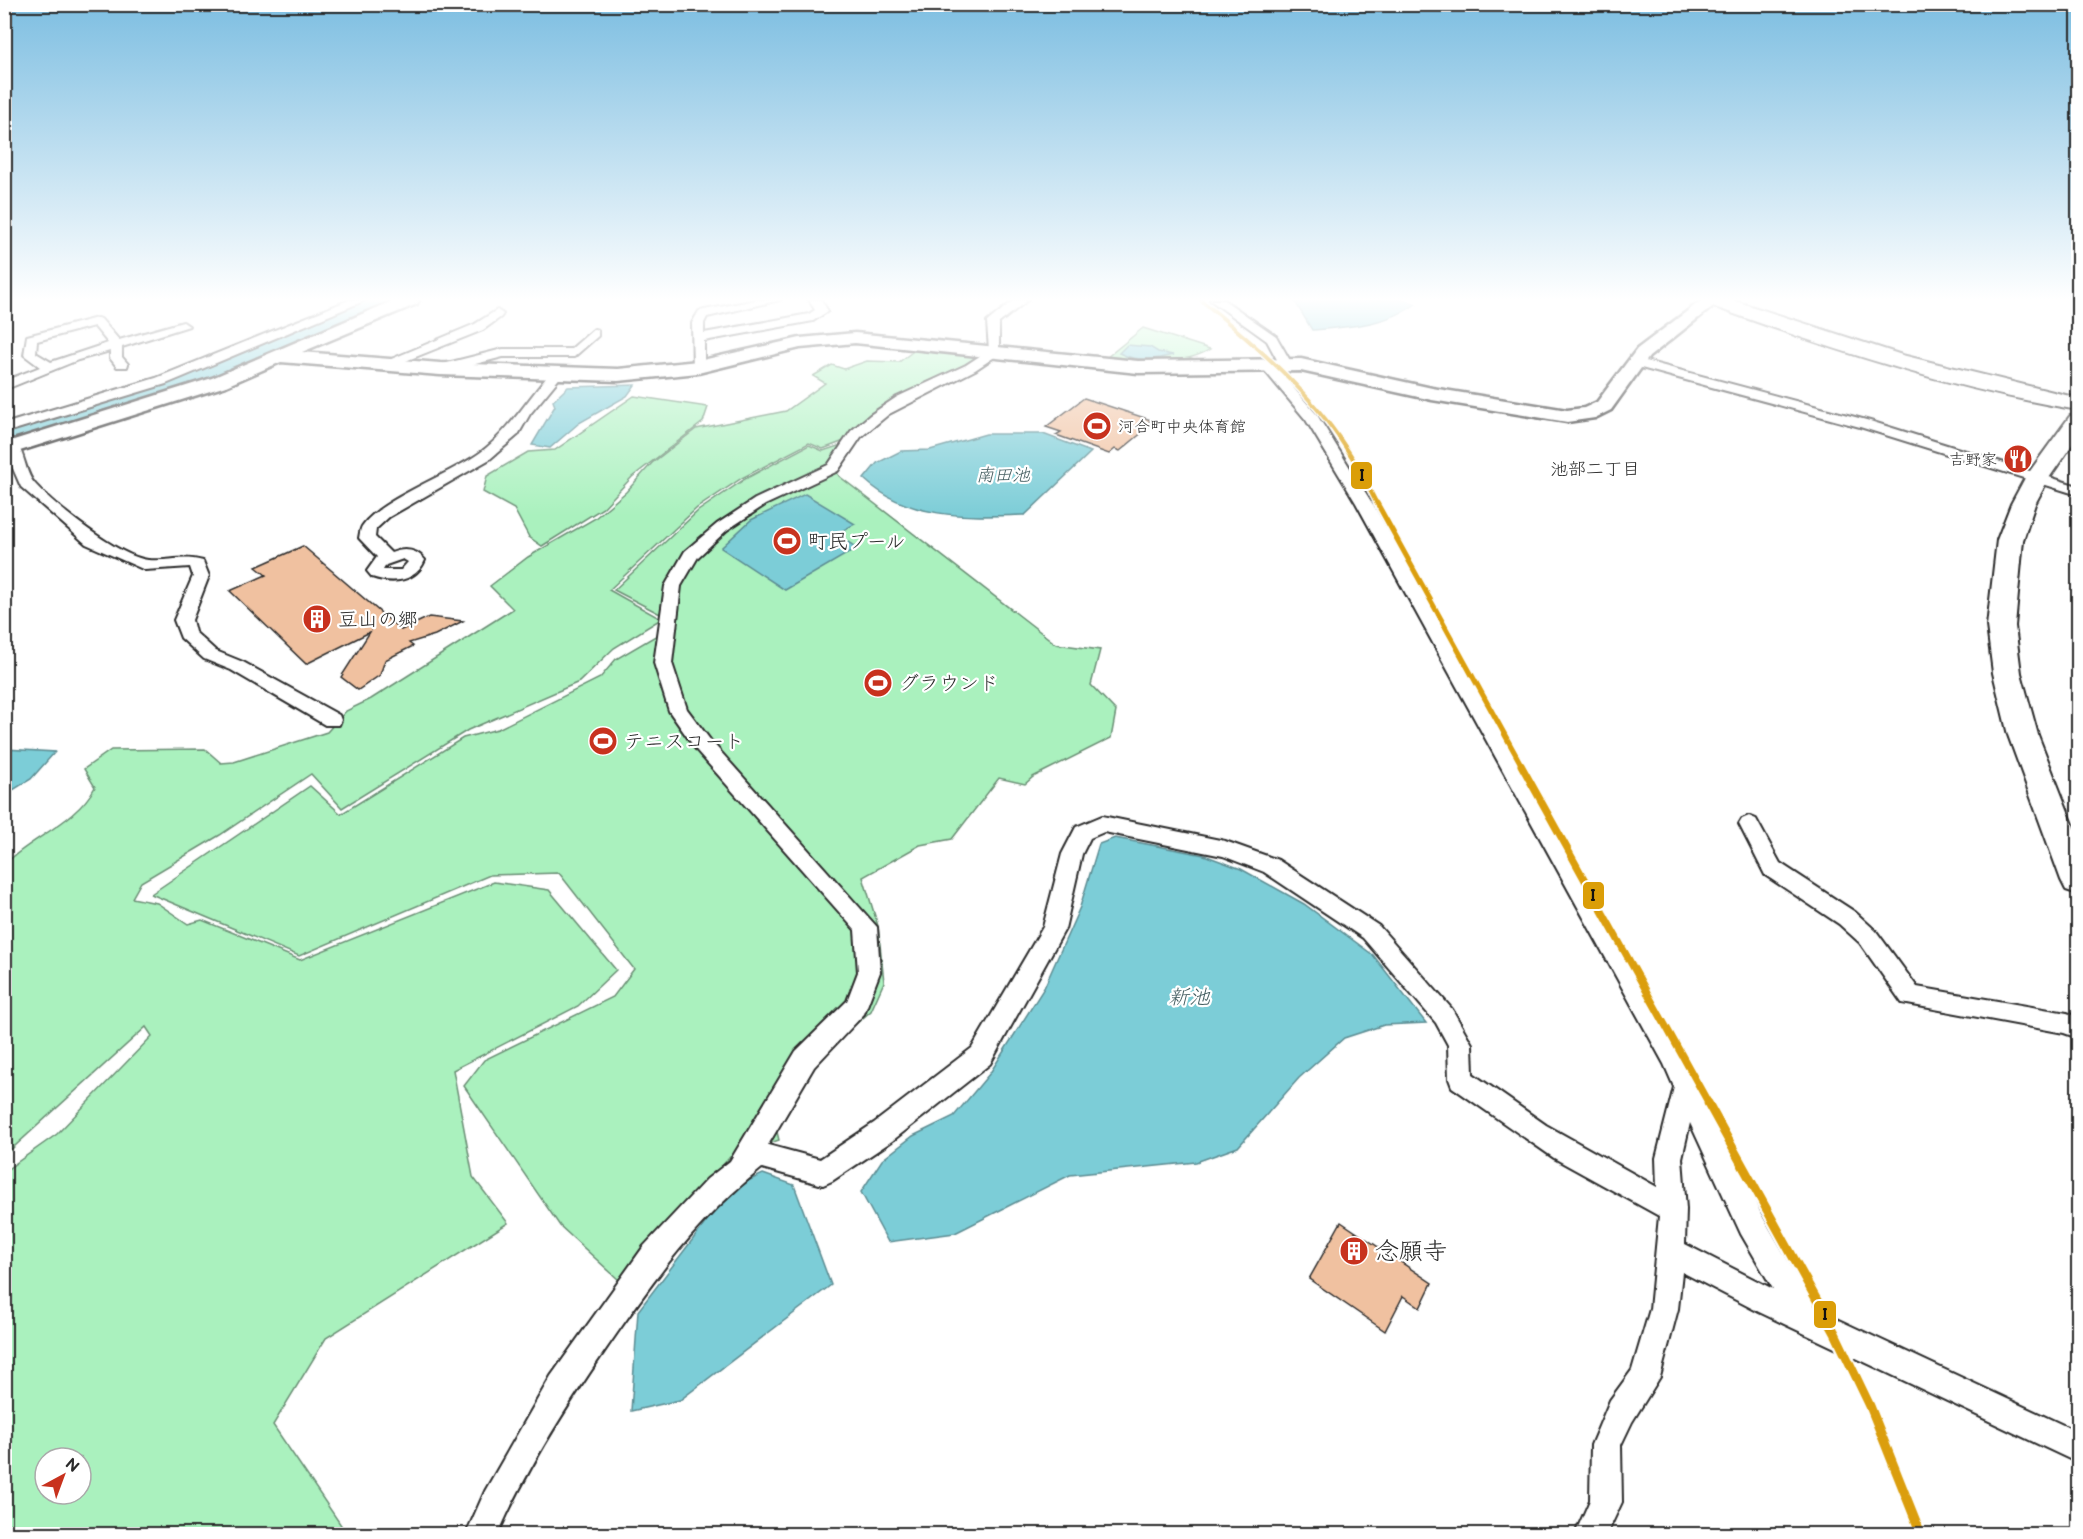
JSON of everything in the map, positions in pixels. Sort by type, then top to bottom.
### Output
[{"type":"main road","points":[[6,441],[194,391],[242,372]]},
{"type":"main road","points":[[495,372],[618,375],[650,372]]},
{"type":"main road","points":[[1336,372],[1452,398],[1567,416],[1588,414],[1604,406],[1627,372]]},
{"type":"main road","points":[[1936,372],[2079,404]]},
{"type":"main road","points":[[2079,421],[2037,478],[2023,504],[2010,540],[2001,626],[2007,673],[2023,735],[2079,880]]},
{"type":"street","points":[[4,386],[40,372]]},
{"type":"street","points":[[184,372],[6,441],[26,484],[92,540],[145,565],[186,561],[197,564],[201,576],[183,620],[187,634],[210,655],[237,666],[332,720]]},
{"type":"street","points":[[737,1171],[805,1059],[856,1007],[869,972],[866,927],[711,754],[678,711],[663,663],[673,586],[691,554],[722,527],[760,502],[842,461],[860,430],[890,407],[932,385],[964,372]]},
{"type":"street","points":[[1272,372],[1312,418],[1364,503],[1673,1058],[1751,1224],[1804,1316]]},
{"type":"street","points":[[1671,372],[1865,424],[2079,491]]},
{"type":"street","points":[[387,558],[367,538],[369,527],[384,514],[485,456],[513,432],[524,412],[556,375]]},
{"type":"street","points":[[482,1534],[496,1502],[562,1387],[654,1256],[716,1188],[759,1155],[823,1172],[883,1132],[981,1056],[1054,929],[1072,854],[1077,844],[1083,833],[1102,824],[1225,849],[1271,866],[1371,932],[1444,1016],[1460,1044],[1461,1079],[1504,1113],[1600,1172],[1673,1209]]},
{"type":"street","points":[[1749,825],[1772,869],[1847,918],[1868,937],[1910,996],[2067,1023],[2079,1028]]},
{"type":"street","points":[[1591,1534],[1606,1502],[1606,1445],[1621,1411],[1645,1377],[1664,1309],[1673,1209],[1669,1158],[1686,1087]]},
{"type":"street","points":[[1670,1251],[1769,1302],[1804,1316],[2079,1448]]},
{"type":"green space","points":[[820,372],[953,372],[925,383],[858,424],[844,441],[823,449],[809,443],[742,478],[697,508],[609,590],[661,619],[614,648],[579,682],[468,730],[342,808],[311,774],[220,835],[141,882],[132,898],[157,903],[188,924],[202,920],[300,960],[494,882],[549,890],[616,970],[578,1006],[453,1070],[473,1177],[508,1223],[326,1338],[273,1425],[347,1534],[5,1534],[5,1171],[57,1134],[152,1036],[146,1027],[5,1155],[5,864],[77,810],[95,787],[84,769],[111,750],[205,749],[221,763],[234,762],[327,732],[346,711],[371,699],[513,609],[490,586],[528,557],[594,519],[626,492],[652,463],[696,429],[786,411],[825,383],[813,376]]},
{"type":"green space","points":[[634,396],[708,407],[703,422],[632,477],[603,508],[542,546],[529,537],[514,509],[483,492],[487,476],[528,452],[555,450]]},
{"type":"green space","points":[[844,444],[832,464],[839,476],[1056,644],[1100,650],[1091,685],[1116,711],[1111,738],[1033,777],[1025,784],[999,778],[952,839],[920,845],[863,877],[878,926],[884,982],[871,1011],[821,1054],[776,1128],[779,1140],[730,1157],[620,1281],[560,1226],[464,1086],[484,1060],[613,997],[634,969],[559,873],[490,875],[299,956],[151,894],[310,786],[341,814],[463,738],[498,729],[600,678],[616,659],[659,634],[662,615],[614,590],[698,511],[745,479],[809,445],[823,451]]},
{"type":"water","points":[[635,385],[627,396],[579,423],[550,448],[532,445],[555,406],[553,401],[568,387]]},
{"type":"water","name":"南田池","points":[[986,434],[1043,434],[1091,452],[1025,515],[961,515],[919,509],[881,492],[864,479],[877,463],[901,451],[930,450]]},
{"type":"water","name":"町民プール","points":[[805,494],[855,524],[836,534],[857,548],[785,590],[721,548],[751,520]]},
{"type":"water","points":[[5,749],[55,752],[31,779],[5,795]]},
{"type":"water","name":"新池","points":[[1115,838],[1204,855],[1241,869],[1304,904],[1373,955],[1426,1023],[1384,1025],[1344,1038],[1299,1078],[1238,1147],[1196,1162],[1070,1175],[955,1233],[888,1242],[861,1192],[882,1160],[913,1136],[954,1116],[990,1073],[1044,988],[1080,907],[1099,844]]},
{"type":"water","points":[[763,1174],[794,1185],[831,1285],[680,1400],[631,1411],[638,1311],[732,1188]]},
{"type":"building","name":"河合町中央体育館","points":[[1084,398],[1151,420],[1145,425],[1149,427],[1120,451],[1115,449],[1109,454],[1056,435],[1061,432],[1046,427]]},
{"type":"building","name":"豆山の郷","points":[[303,546],[401,630],[429,617],[463,621],[435,635],[409,643],[413,646],[385,660],[380,675],[358,690],[341,677],[370,632],[306,664],[230,591],[266,575],[256,567]]},
{"type":"building","name":"念願寺","points":[[1341,1222],[1432,1283],[1420,1308],[1403,1296],[1385,1331],[1309,1279]]},
{"type":"waterway","points":[[4,440],[167,388],[206,372]]},
{"type":"transit line","name":"I","points":[[1281,372],[1346,447],[1835,1333],[1870,1406],[1921,1534]]},
{"type":"place","name":"河合町中央体育館","points":[[1097,426]]},
{"type":"place","name":"吉野家","points":[[2018,459]]},
{"type":"place","name":"町民プール","points":[[787,541]]},
{"type":"place","name":"豆山の郷","points":[[317,619]]},
{"type":"place","name":"グラウンド","points":[[878,683]]},
{"type":"place","name":"テニスコート","points":[[603,741]]},
{"type":"place","name":"念願寺","points":[[1354,1251]]},
{"type":"district","name":"池部二丁目","points":[[1595,469]]}]
